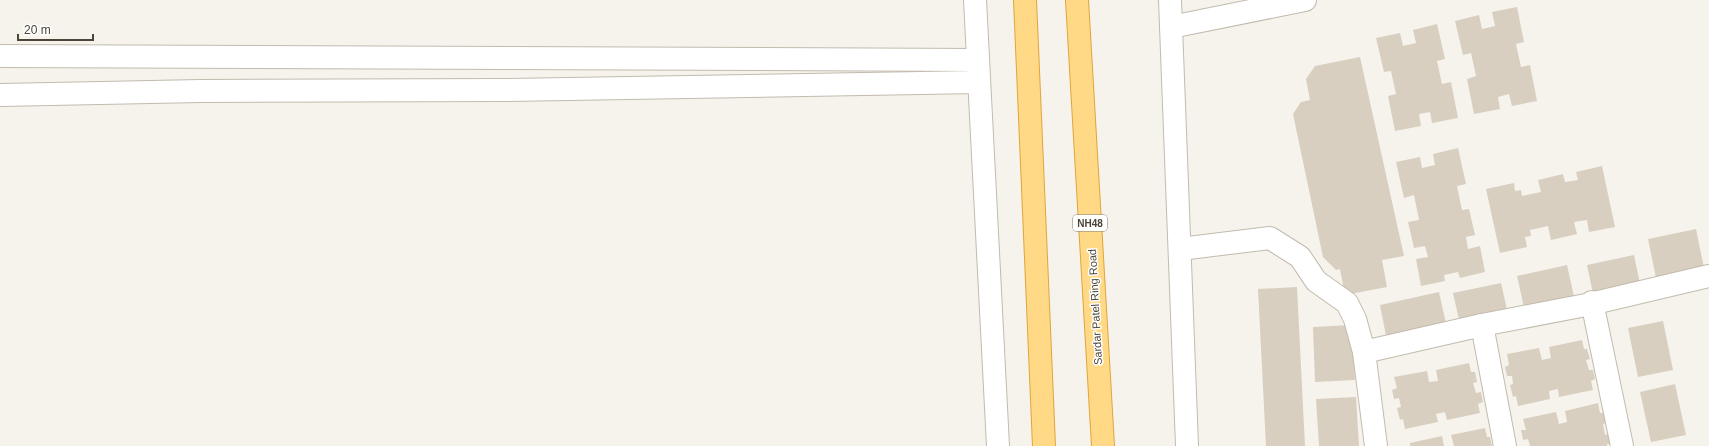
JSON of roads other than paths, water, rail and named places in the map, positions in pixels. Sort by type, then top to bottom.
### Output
[{"type":"highway","points":[[1025,0],[1044,446]]},
{"type":"highway","name":"Sardar Patel Ring Road","points":[[1078,0],[1103,446]]},
{"type":"street","points":[[975,0],[998,446]]},
{"type":"street","points":[[1170,0],[1187,446]]},
{"type":"street","points":[[1171,27],[1304,0]]},
{"type":"street","points":[[0,56],[978,60]]},
{"type":"street","points":[[0,96],[208,91],[512,90],[979,82]]},
{"type":"street","points":[[1180,249],[1270,238],[1300,257],[1316,281],[1347,303],[1355,319],[1364,352],[1376,446]]},
{"type":"street","points":[[1364,352],[1709,276]]},
{"type":"street","points":[[1592,302],[1622,446]]},
{"type":"street","points":[[1482,325],[1505,446]]}]
